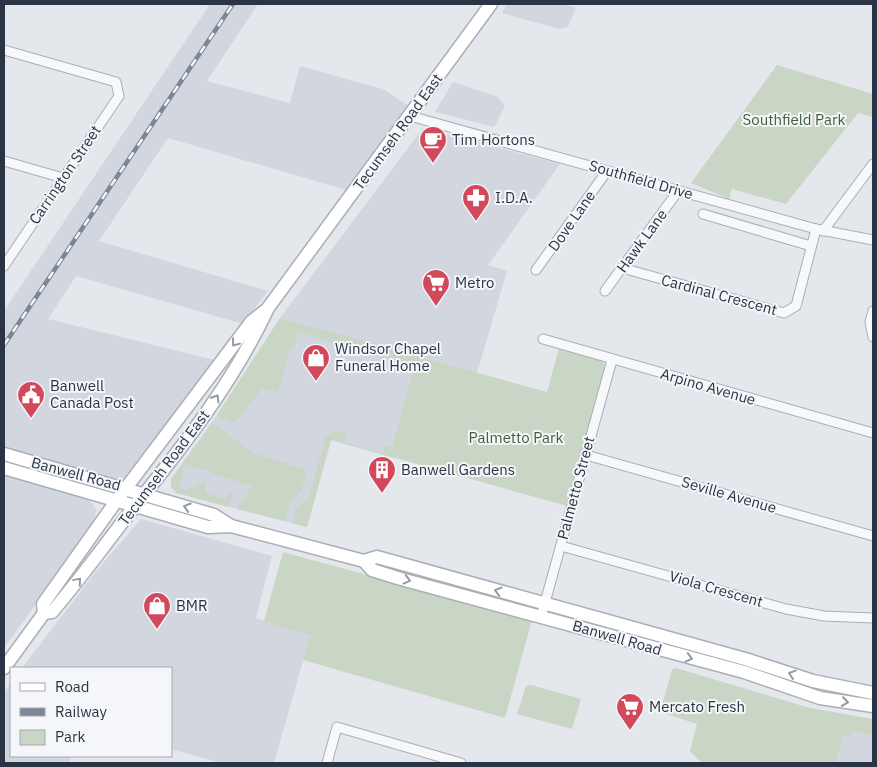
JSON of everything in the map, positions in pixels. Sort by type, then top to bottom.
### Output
[{"type":"main road","name":"Tecumseh Road East","points":[[44,613],[52,612],[94,562],[194,433],[259,328],[268,308],[491,4]]},
{"type":"main road","name":"Tecumseh Road East","points":[[4,668],[44,613],[43,604],[117,500],[251,322],[268,308]]},
{"type":"main road","name":"Banwell Road","points":[[4,454],[214,515],[231,526]]},
{"type":"main road","name":"Banwell Road","points":[[4,468],[208,527],[231,526],[364,561],[377,557],[745,659],[813,681],[873,693]]},
{"type":"main road","name":"Banwell Road","points":[[364,561],[372,570],[744,672],[812,696],[873,706]]},
{"type":"street","name":"Carrington Street","points":[[4,50],[116,82],[119,96],[4,266]]},
{"type":"street","name":"Southfield Drive","points":[[410,116],[820,230],[873,240]]},
{"type":"street","points":[[4,161],[63,178]]},
{"type":"street","points":[[820,230],[873,164]]},
{"type":"street","name":"Dove Lane","points":[[536,270],[607,171]]},
{"type":"street","name":"Hawk Lane","points":[[605,292],[678,191]]},
{"type":"street","points":[[703,214],[812,246]]},
{"type":"street","name":"Cardinal Crescent","points":[[622,268],[784,313],[796,306],[812,246],[820,230]]},
{"type":"street","points":[[873,310],[870,322],[873,337]]},
{"type":"street","name":"Arpino Avenue","points":[[543,339],[873,433]]},
{"type":"street","name":"Palmetto Street","points":[[541,617],[612,360]]},
{"type":"street","name":"Seville Avenue","points":[[586,455],[873,536]]},
{"type":"street","name":"Viola Crescent","points":[[560,546],[786,609],[824,616],[873,618]]},
{"type":"street","points":[[326,763],[337,728],[444,761],[461,763]]},
{"type":"shaded area","points":[[210,4],[258,4],[207,81],[290,103],[300,66],[383,89],[409,106],[346,190],[168,138],[99,241],[268,291],[243,324],[76,276],[48,319],[215,360],[121,482],[4,449],[4,311]]},
{"type":"shaded area","points":[[507,4],[562,4],[576,8],[568,27],[559,29],[502,13]]},
{"type":"shaded area","points":[[453,82],[498,97],[505,106],[494,127],[435,112]]},
{"type":"shaded area","points":[[423,128],[560,164],[488,265],[507,271],[477,373],[422,358],[394,458],[331,440],[307,527],[176,493],[171,487],[171,479],[217,415],[280,318]]},
{"type":"shaded area","points":[[4,475],[89,500],[96,509],[95,519],[74,552],[4,648]]},
{"type":"shaded area","points":[[141,519],[272,556],[256,618],[310,636],[274,763],[221,763],[172,749],[172,667],[23,667],[97,570]]},
{"type":"shaded area","points":[[10,684],[10,757],[72,757],[69,763],[4,763],[4,693]]},
{"type":"shaded area","points":[[840,722],[873,732],[873,763],[829,763]]},
{"type":"green space","name":"Southfield Park","points":[[777,65],[873,94],[873,117],[858,113],[786,204],[732,189],[729,199],[691,183]]},
{"type":"green space","name":"Palmetto Park","points":[[280,318],[547,392],[559,348],[600,359],[606,366],[567,506],[331,440],[307,527],[292,523],[297,507],[309,498],[325,439],[330,434],[337,432],[347,434],[345,442],[382,453],[385,445],[392,447],[414,369],[407,366],[407,364],[298,332],[293,347],[290,347],[278,392],[262,389],[235,422],[230,423],[217,415]]},
{"type":"green space","points":[[212,423],[254,453],[303,469],[306,475],[301,491],[291,501],[284,521],[237,509],[252,486],[210,473],[210,471],[185,464],[179,485],[184,491],[205,481],[205,493],[226,499],[230,493],[234,496],[228,507],[176,493],[171,487],[171,479]]},
{"type":"green space","points":[[283,552],[532,620],[505,718],[303,660],[310,636],[264,621]]},
{"type":"green space","points":[[676,668],[810,708],[873,719],[873,736],[853,730],[850,737],[843,735],[835,763],[702,763],[690,751],[697,724],[660,712],[672,670]]},
{"type":"green space","points":[[531,685],[581,699],[572,729],[517,714],[526,686]]},
{"type":"railway","points":[[4,345],[233,4]]},
{"type":"place","name":"Tim Hortons","points":[[433,164]]},
{"type":"place","name":"I.D.A.","points":[[476,222]]},
{"type":"place","name":"Metro","points":[[436,307]]},
{"type":"place","name":"Windsor Chapel Funeral Home","points":[[316,382]]},
{"type":"place","name":"Banwell Canada Post","points":[[31,419]]},
{"type":"place","name":"Banwell Gardens","points":[[382,494]]},
{"type":"place","name":"BMR","points":[[157,630]]},
{"type":"place","name":"Mercato Fresh","points":[[630,731]]}]
